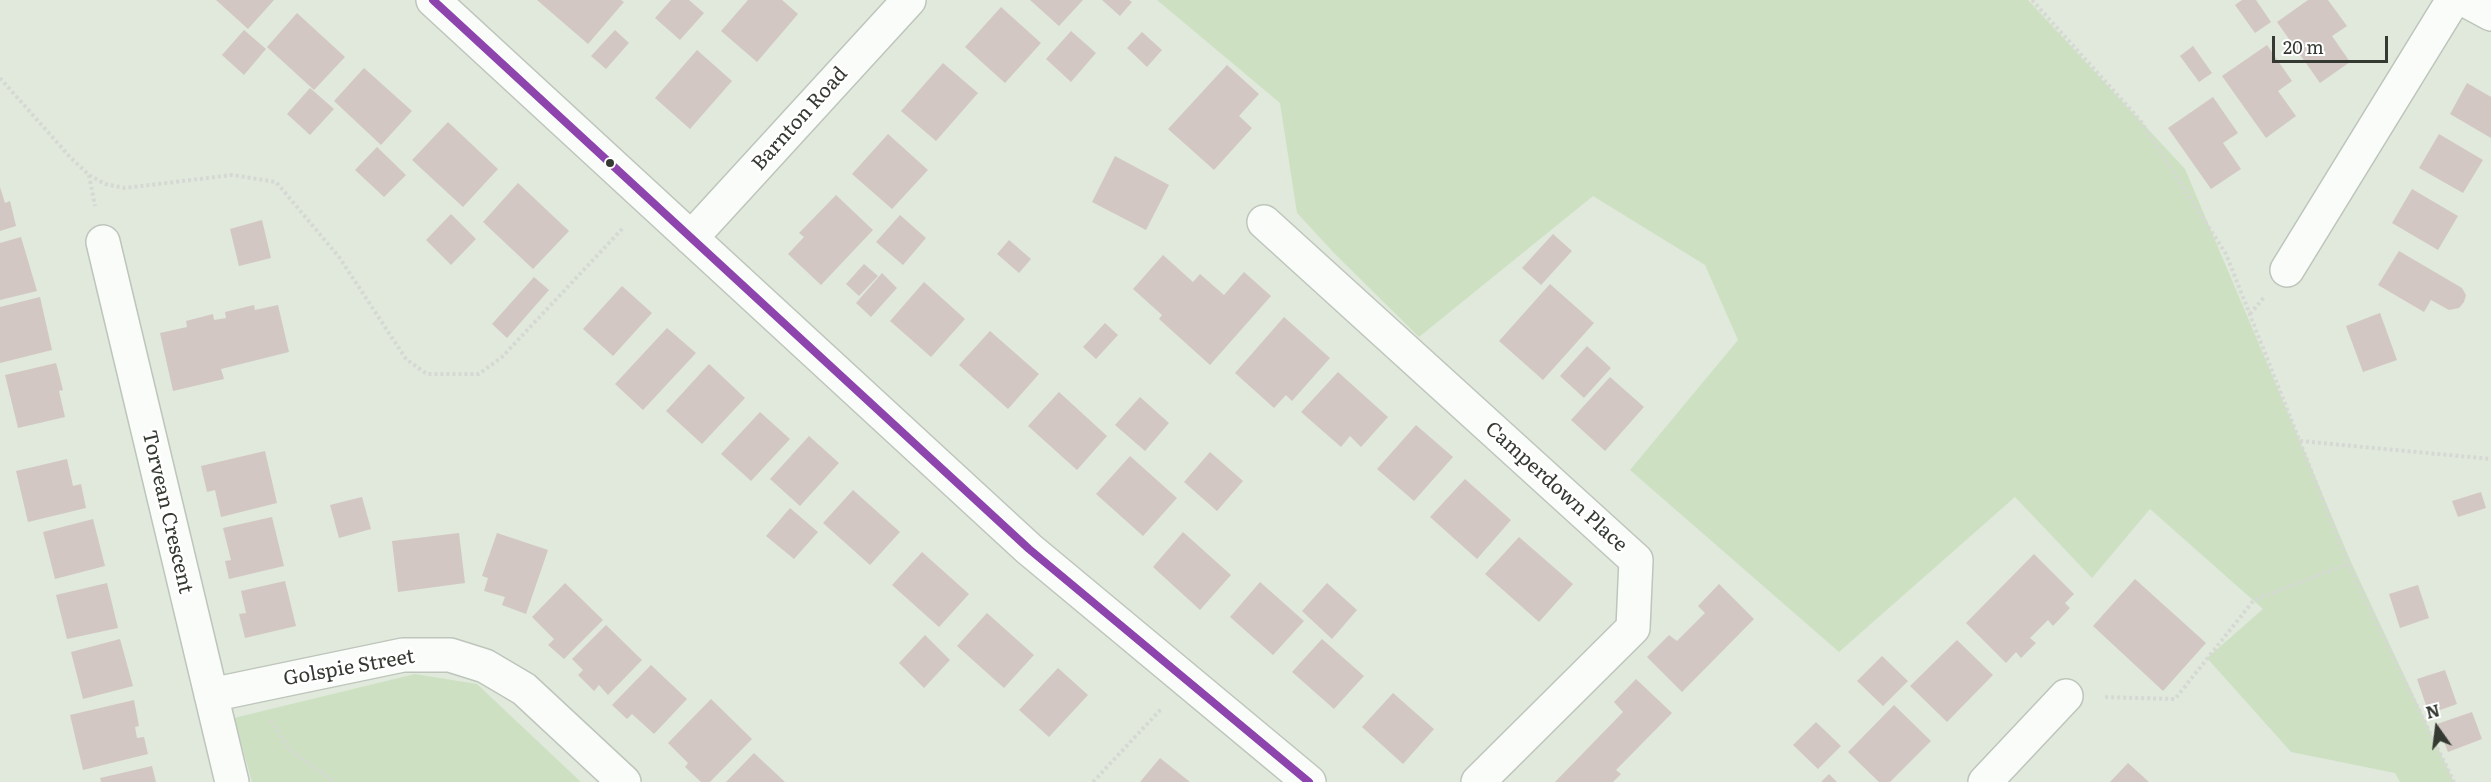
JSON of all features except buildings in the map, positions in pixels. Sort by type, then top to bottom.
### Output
[{"type":"street","points":[[433,0],[1029,549],[1309,782]]},
{"type":"street","name":"Barnton Road","points":[[691,238],[909,0]]},
{"type":"street","points":[[2287,270],[2452,0]]},
{"type":"street","points":[[2465,0],[2491,14]]},
{"type":"street","name":"Camperdown Place","points":[[1264,222],[1636,560],[1633,628],[1478,782]]},
{"type":"street","name":"Torvean Crescent","points":[[103,242],[232,782]]},
{"type":"street","name":"Golspie Street","points":[[211,695],[403,655],[450,655],[485,666],[524,689],[624,782]]},
{"type":"street","points":[[1985,782],[2066,696]]},
{"type":"path","points":[[2032,0],[2140,120],[2226,254],[2348,564],[2454,782]]},
{"type":"path","points":[[0,78],[70,157],[89,175],[105,184],[125,188],[232,175],[276,182],[339,257],[406,358],[428,374],[480,374],[502,357],[650,199]]},
{"type":"path","points":[[2300,441],[2491,459]]},
{"type":"path","points":[[2066,696],[2175,699],[2254,600],[2348,564]]},
{"type":"path","points":[[1093,782],[1188,681]]},
{"type":"path","points":[[250,687],[290,750],[334,782]]},
{"type":"green space","points":[[1157,0],[2028,0],[2185,169],[2351,562],[2454,782],[2400,782],[2395,773],[2291,752],[2207,658],[2263,609],[2150,509],[2092,578],[2015,497],[1839,652],[1630,470],[1738,340],[1705,265],[1593,196],[1419,337],[1297,213],[1280,103]]},
{"type":"green space","points":[[415,674],[477,684],[581,782],[252,782],[234,718]]},
{"type":"transit line","points":[[433,0],[1029,549],[1309,782]]}]
